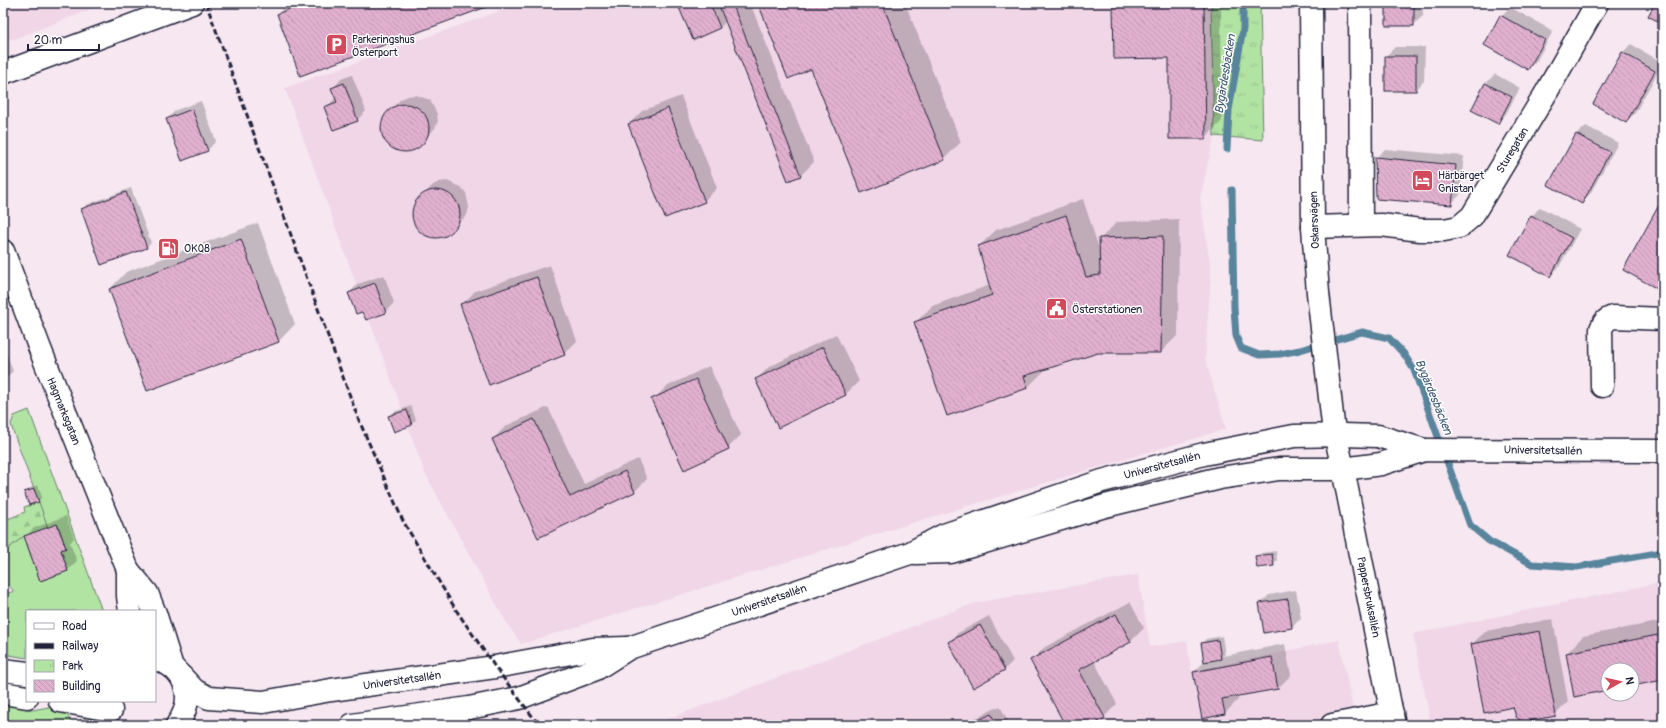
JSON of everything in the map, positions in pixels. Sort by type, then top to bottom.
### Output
[{"type":"street","points":[[3,73],[192,3]]},
{"type":"street","name":"Oskarsvägen","points":[[1311,3],[1313,227],[1322,327],[1333,424],[1336,435]]},
{"type":"street","points":[[1360,3],[1361,226]]},
{"type":"street","name":"Sturegatan","points":[[1313,227],[1381,225],[1420,230],[1444,230],[1459,227],[1472,216],[1546,93],[1597,3]]},
{"type":"street","name":"Hagmarksgatan","points":[[3,251],[40,349],[128,570],[147,593],[154,610]]},
{"type":"street","points":[[1602,386],[1601,329],[1604,322],[1614,317],[1663,319]]},
{"type":"street","name":"Universitetsallén","points":[[352,725],[469,708],[519,698],[596,668],[629,648],[910,553],[944,535],[1109,479],[1211,452],[1294,436],[1336,435],[1378,436],[1424,450]]},
{"type":"street","name":"Pappersbruksallén","points":[[1336,435],[1393,719]]},
{"type":"street","name":"Universitetsallén","points":[[910,553],[951,552],[1105,506],[1220,478],[1279,469],[1343,469],[1381,464],[1424,450],[1476,449],[1663,451]]},
{"type":"street","name":"Hagmarksgatan","points":[[128,570],[128,596],[130,610]]},
{"type":"street","name":"Hagmarksgatan","points":[[156,616],[170,668],[186,687],[188,697],[183,717],[177,725]]},
{"type":"street","name":"Universitetsallén","points":[[170,668],[194,690],[209,698],[263,702],[332,690],[495,667],[593,649],[629,648]]},
{"type":"street","points":[[3,670],[26,673]]},
{"type":"street","points":[[3,693],[26,697]]},
{"type":"street","points":[[65,702],[113,712]]},
{"type":"street","points":[[1332,725],[1393,719]]},
{"type":"shaded area","points":[[3,3],[107,3],[14,39],[3,39]]},
{"type":"shaded area","points":[[522,3],[1211,3],[1214,136],[1200,198],[1211,271],[1205,359],[1226,429],[964,507],[521,644],[505,620],[425,473],[285,88]]},
{"type":"shaded area","points":[[1138,575],[1150,647],[1187,641],[1191,671],[1339,640],[1356,725],[652,725],[975,603]]},
{"type":"shaded area","points":[[1663,582],[1663,725],[1431,725],[1413,634]]},
{"type":"green space","points":[[1211,3],[1260,3],[1263,140],[1214,136]]},
{"type":"green space","points":[[29,410],[102,610],[26,610],[26,658],[3,654],[3,595],[14,591],[3,581],[3,553],[24,536],[40,581],[68,571],[61,550],[66,548],[58,525],[48,528],[13,431],[11,424],[14,416]]},
{"type":"green space","points":[[39,502],[48,528],[24,536],[3,553],[3,521],[25,512],[24,507]]},
{"type":"green space","points":[[3,703],[32,710],[55,706],[69,708],[68,716],[72,725],[3,725]]},
{"type":"green space","points":[[85,710],[96,713],[106,725],[87,725],[84,717]]},
{"type":"building","name":"Parkeringshus Österport","points":[[304,3],[497,3],[300,76],[277,14]]},
{"type":"building","points":[[677,3],[710,3],[720,28],[693,40]]},
{"type":"building","points":[[718,3],[732,3],[801,176],[788,181]]},
{"type":"building","points":[[758,3],[882,3],[945,160],[861,193],[811,69],[788,79]]},
{"type":"building","points":[[1204,3],[1206,139],[1169,139],[1169,58],[1114,59],[1113,4]]},
{"type":"building","points":[[1386,3],[1414,3],[1414,26],[1386,26]]},
{"type":"building","points":[[1655,3],[1663,3],[1663,24],[1648,16]]},
{"type":"building","points":[[1500,15],[1545,40],[1528,70],[1484,45]]},
{"type":"building","points":[[1622,52],[1655,71],[1626,123],[1593,104]]},
{"type":"building","points":[[1385,56],[1416,56],[1416,91],[1385,91]]},
{"type":"building","points":[[344,83],[358,121],[333,130],[324,107],[337,102],[331,88]]},
{"type":"building","points":[[1485,83],[1512,97],[1498,124],[1471,110]]},
{"type":"building","points":[[400,104],[410,104],[422,111],[429,123],[429,133],[422,145],[410,152],[400,152],[392,148],[385,141],[381,133],[381,123],[385,115],[392,108]]},
{"type":"building","points":[[668,108],[705,202],[665,218],[628,124]]},
{"type":"building","points":[[192,109],[208,151],[182,161],[166,119]]},
{"type":"building","points":[[1576,134],[1610,152],[1582,204],[1548,185]]},
{"type":"building","points":[[1375,157],[1456,165],[1452,205],[1376,199]]},
{"type":"building","points":[[431,190],[441,190],[453,197],[460,209],[460,219],[453,231],[441,238],[431,238],[423,234],[416,227],[412,219],[412,209],[416,201],[423,194]]},
{"type":"building","points":[[126,192],[147,248],[101,265],[81,209]]},
{"type":"building","points":[[1663,198],[1663,292],[1623,270]]},
{"type":"building","name":"Österstationen","points":[[1066,215],[1086,277],[1100,275],[1099,238],[1163,236],[1161,353],[1098,353],[1024,376],[1028,388],[947,416],[914,322],[992,295],[978,246]]},
{"type":"building","points":[[1531,215],[1572,238],[1550,277],[1509,255]]},
{"type":"building","points":[[241,239],[279,342],[147,391],[109,289]]},
{"type":"building","points":[[537,277],[565,355],[489,385],[460,304]]},
{"type":"building","points":[[375,283],[386,313],[366,320],[362,312],[356,314],[348,293]]},
{"type":"building","points":[[823,347],[846,395],[778,428],[755,379]]},
{"type":"building","points":[[696,379],[729,449],[684,470],[651,399]]},
{"type":"building","points":[[407,410],[412,425],[394,432],[388,416]]},
{"type":"building","points":[[534,419],[570,497],[625,471],[635,492],[538,538],[492,439]]},
{"type":"building","points":[[34,489],[39,502],[29,505],[24,492]]},
{"type":"building","points":[[57,524],[66,548],[61,550],[68,571],[40,581],[24,536]]},
{"type":"building","points":[[1272,554],[1274,566],[1257,568],[1255,556]]},
{"type":"building","points":[[1288,599],[1292,628],[1264,633],[1259,603]]},
{"type":"building","points":[[1116,614],[1131,642],[1079,670],[1105,718],[1092,725],[1065,725],[1030,660]]},
{"type":"building","points":[[980,625],[1005,670],[973,688],[948,642]]},
{"type":"building","points":[[1540,631],[1556,716],[1523,722],[1516,717],[1513,707],[1484,713],[1471,644]]},
{"type":"building","points":[[1663,634],[1663,680],[1640,684],[1640,662],[1600,662],[1600,692],[1574,697],[1566,653]]},
{"type":"building","points":[[1218,640],[1221,659],[1204,662],[1201,643]]},
{"type":"building","points":[[1272,657],[1278,689],[1222,699],[1225,714],[1202,719],[1193,672]]},
{"type":"building","points":[[991,714],[997,725],[969,725]]},
{"type":"waterway","name":"Bygärdesbäcken","points":[[1227,149],[1229,110],[1243,29],[1243,3]]},
{"type":"waterway","name":"Bygärdesbäcken","points":[[1232,190],[1234,308],[1236,336],[1241,348],[1259,355],[1280,354],[1300,350],[1362,332],[1389,338],[1404,354],[1414,370],[1470,525],[1489,541],[1532,564],[1577,567],[1663,552]]},
{"type":"railway","points":[[206,3],[358,418],[403,521],[456,610],[495,667],[539,725]]},
{"type":"place","name":"Parkeringshus Österport","points":[[336,45]]},
{"type":"place","name":"Härbärget Gnistan","points":[[1423,181]]},
{"type":"place","name":"OKQ8","points":[[168,248]]},
{"type":"place","name":"Österstationen","points":[[1057,309]]}]
